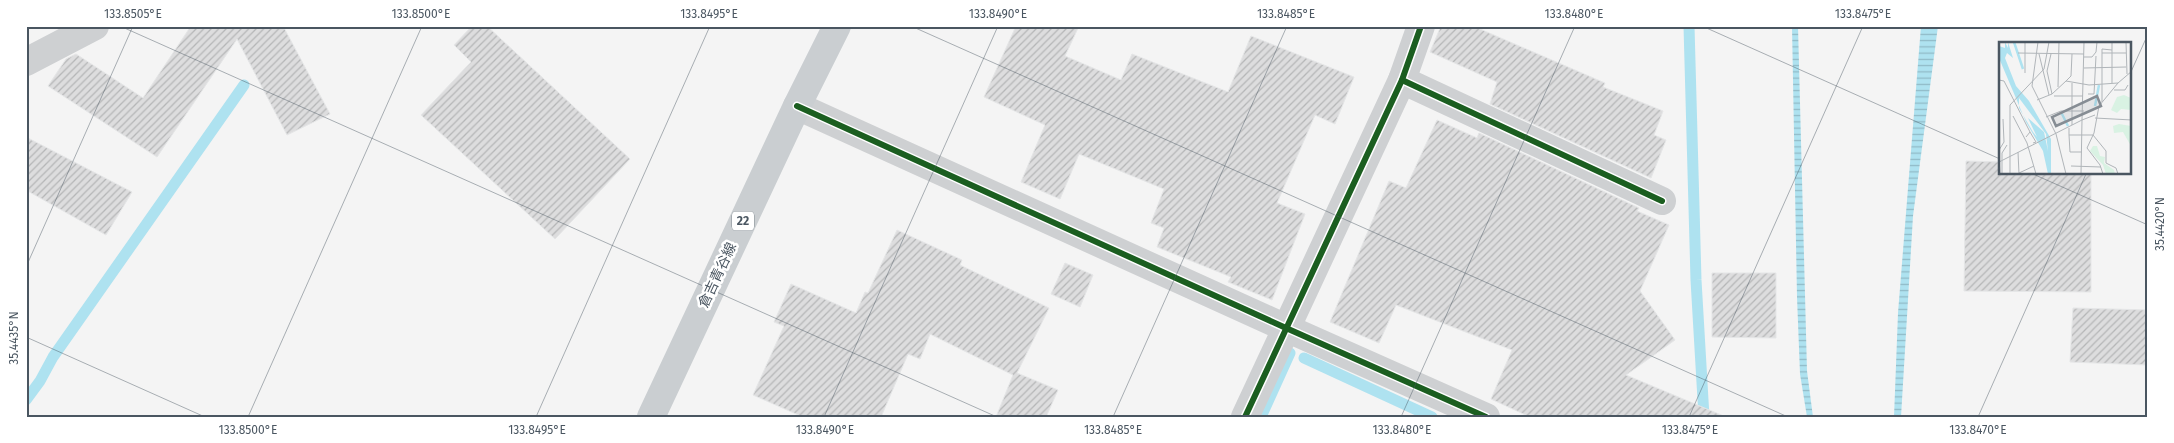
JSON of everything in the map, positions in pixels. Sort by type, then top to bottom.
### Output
[{"type":"main road","name":"倉吉青谷線","points":[[651,417],[796,106],[837,26]]},
{"type":"street","points":[[26,62],[95,26]]},
{"type":"street","points":[[1246,417],[1402,80],[1421,26]]},
{"type":"street","points":[[1402,80],[1662,201]]},
{"type":"street","points":[[796,106],[1486,417]]},
{"type":"water","points":[[1792,26],[1798,26],[1807,371],[1813,417],[1807,417],[1800,374]]},
{"type":"water","points":[[1921,26],[1938,26],[1913,216],[1901,417],[1894,417],[1898,313]]},
{"type":"building","points":[[191,26],[283,26],[330,114],[287,135],[237,39],[157,157],[48,86],[66,59],[76,54],[143,98]]},
{"type":"building","points":[[472,26],[487,26],[630,159],[555,239],[421,115],[471,62],[454,45]]},
{"type":"building","points":[[1016,26],[1079,26],[1065,56],[1121,80],[1132,54],[1228,92],[1251,36],[1354,77],[1335,124],[1315,115],[1277,203],[1305,214],[1272,300],[1228,282],[1231,277],[1157,247],[1164,228],[1151,223],[1164,189],[1079,154],[1060,199],[1021,182],[1045,125],[984,97]]},
{"type":"building","points":[[1441,26],[1473,26],[1605,83],[1603,87],[1663,111],[1654,135],[1666,140],[1651,178],[1490,104],[1497,82],[1430,52]]},
{"type":"building","points":[[1437,120],[1477,138],[1479,133],[1639,208],[1637,211],[1669,225],[1640,291],[1675,340],[1626,375],[1726,417],[1530,417],[1491,399],[1512,350],[1396,305],[1379,343],[1330,322],[1389,181],[1406,188]]},
{"type":"building","points":[[26,137],[132,192],[106,235],[26,190]]},
{"type":"building","points":[[1966,161],[1999,162],[1999,175],[2091,175],[2091,292],[1964,291]]},
{"type":"building","points":[[897,230],[962,260],[960,265],[1049,308],[1017,373],[1058,390],[1046,417],[996,417],[1013,375],[930,334],[920,359],[908,354],[881,417],[803,417],[753,395],[784,326],[774,322],[791,284],[856,313],[865,292],[868,293]]},
{"type":"building","points":[[1065,263],[1093,275],[1080,307],[1051,294]]},
{"type":"building","points":[[1712,273],[1776,273],[1776,338],[1712,337]]},
{"type":"building","points":[[2073,308],[2148,310],[2148,365],[2070,362]]},
{"type":"waterway","points":[[1689,26],[1696,280],[1704,417]]},
{"type":"waterway","points":[[26,400],[40,381],[53,357],[244,85]]},
{"type":"waterway","points":[[1261,417],[1290,353]]},
{"type":"waterway","points":[[1304,358],[1432,417]]},
{"type":"cycle path","points":[[1245,417],[1402,80],[1421,26]]},
{"type":"cycle path","points":[[1402,80],[1662,201]]},
{"type":"cycle path","points":[[797,106],[1486,417]]}]
